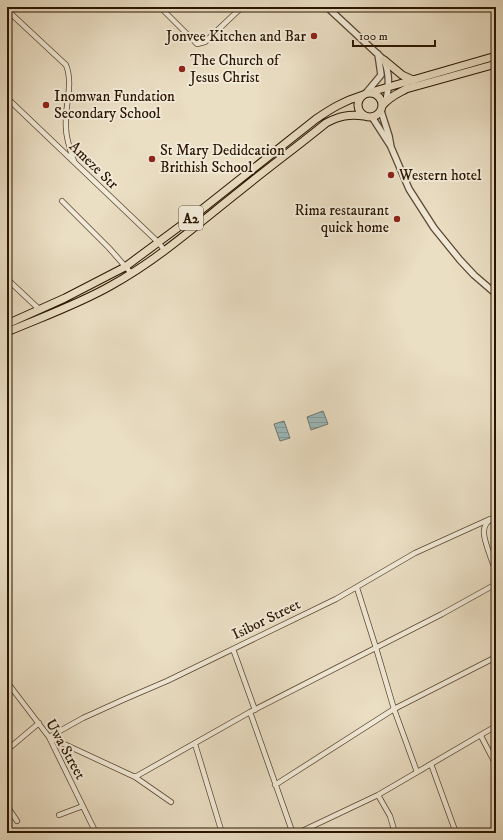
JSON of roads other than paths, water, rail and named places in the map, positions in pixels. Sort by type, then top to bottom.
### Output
[{"type":"highway","name":"A2","points":[[7,324],[40,310],[106,278],[125,267],[158,243],[316,119],[335,106],[346,100],[367,93],[496,56]]},
{"type":"highway","points":[[384,60],[402,75],[413,80]]},
{"type":"highway","points":[[372,117],[392,96],[406,89],[496,64]]},
{"type":"highway","points":[[364,116],[358,106],[358,101],[367,93],[375,93],[381,99],[383,106]]},
{"type":"highway","name":"A2","points":[[7,332],[72,305],[131,273],[204,221],[326,123],[337,117],[346,115],[372,117]]},
{"type":"street","points":[[160,7],[197,44],[204,42],[242,7]]},
{"type":"street","points":[[327,7],[378,54],[384,60],[388,68],[389,87],[383,106],[391,147]]},
{"type":"street","points":[[7,10],[66,65],[69,71],[66,128],[74,163]]},
{"type":"street","points":[[367,93],[381,75],[378,54]]},
{"type":"street","name":"Ameze Str","points":[[7,98],[164,250]]},
{"type":"street","points":[[372,117],[391,147],[409,189],[434,228],[474,275],[496,294]]},
{"type":"street","points":[[62,201],[109,248],[131,273]]},
{"type":"street","points":[[7,279],[40,310]]},
{"type":"street","name":"Isibor Street","points":[[49,737],[83,718],[125,698],[167,681],[357,588],[415,553],[496,516]]},
{"type":"street","points":[[490,519],[486,525],[484,533],[496,572]]},
{"type":"street","points":[[135,777],[252,711],[376,648],[496,584]]},
{"type":"street","points":[[357,588],[394,709],[417,772]]},
{"type":"street","points":[[232,649],[275,785],[292,831],[296,833],[378,794],[496,726]]},
{"type":"street","points":[[275,785],[394,709],[496,657]]},
{"type":"street","name":"Uwa Street","points":[[7,682],[49,737],[96,833]]},
{"type":"street","points":[[7,750],[39,723]]},
{"type":"street","points":[[481,736],[496,765]]},
{"type":"street","points":[[49,737],[135,777],[171,802]]},
{"type":"street","points":[[195,744],[222,833]]},
{"type":"street","points":[[431,764],[456,833]]},
{"type":"street","points":[[378,794],[390,816],[395,833]]},
{"type":"street","points":[[7,806],[17,821]]},
{"type":"street","points":[[59,815],[83,806]]},
{"type":"water","points":[[323,411],[328,424],[311,430],[307,417]]},
{"type":"water","points":[[284,421],[290,438],[280,441],[274,424]]},
{"type":"place","name":"Jonvee Kitchen and Bar","points":[[314,36]]},
{"type":"place","name":"The Church of Jesus Christ","points":[[182,69]]},
{"type":"place","name":"Inomwan Fundation Secondary School","points":[[46,105]]},
{"type":"place","name":"St Mary Dedidcation Brithish School","points":[[152,159]]},
{"type":"place","name":"Western hotel","points":[[391,175]]},
{"type":"place","name":"Rima restaurant quick home","points":[[397,219]]}]
